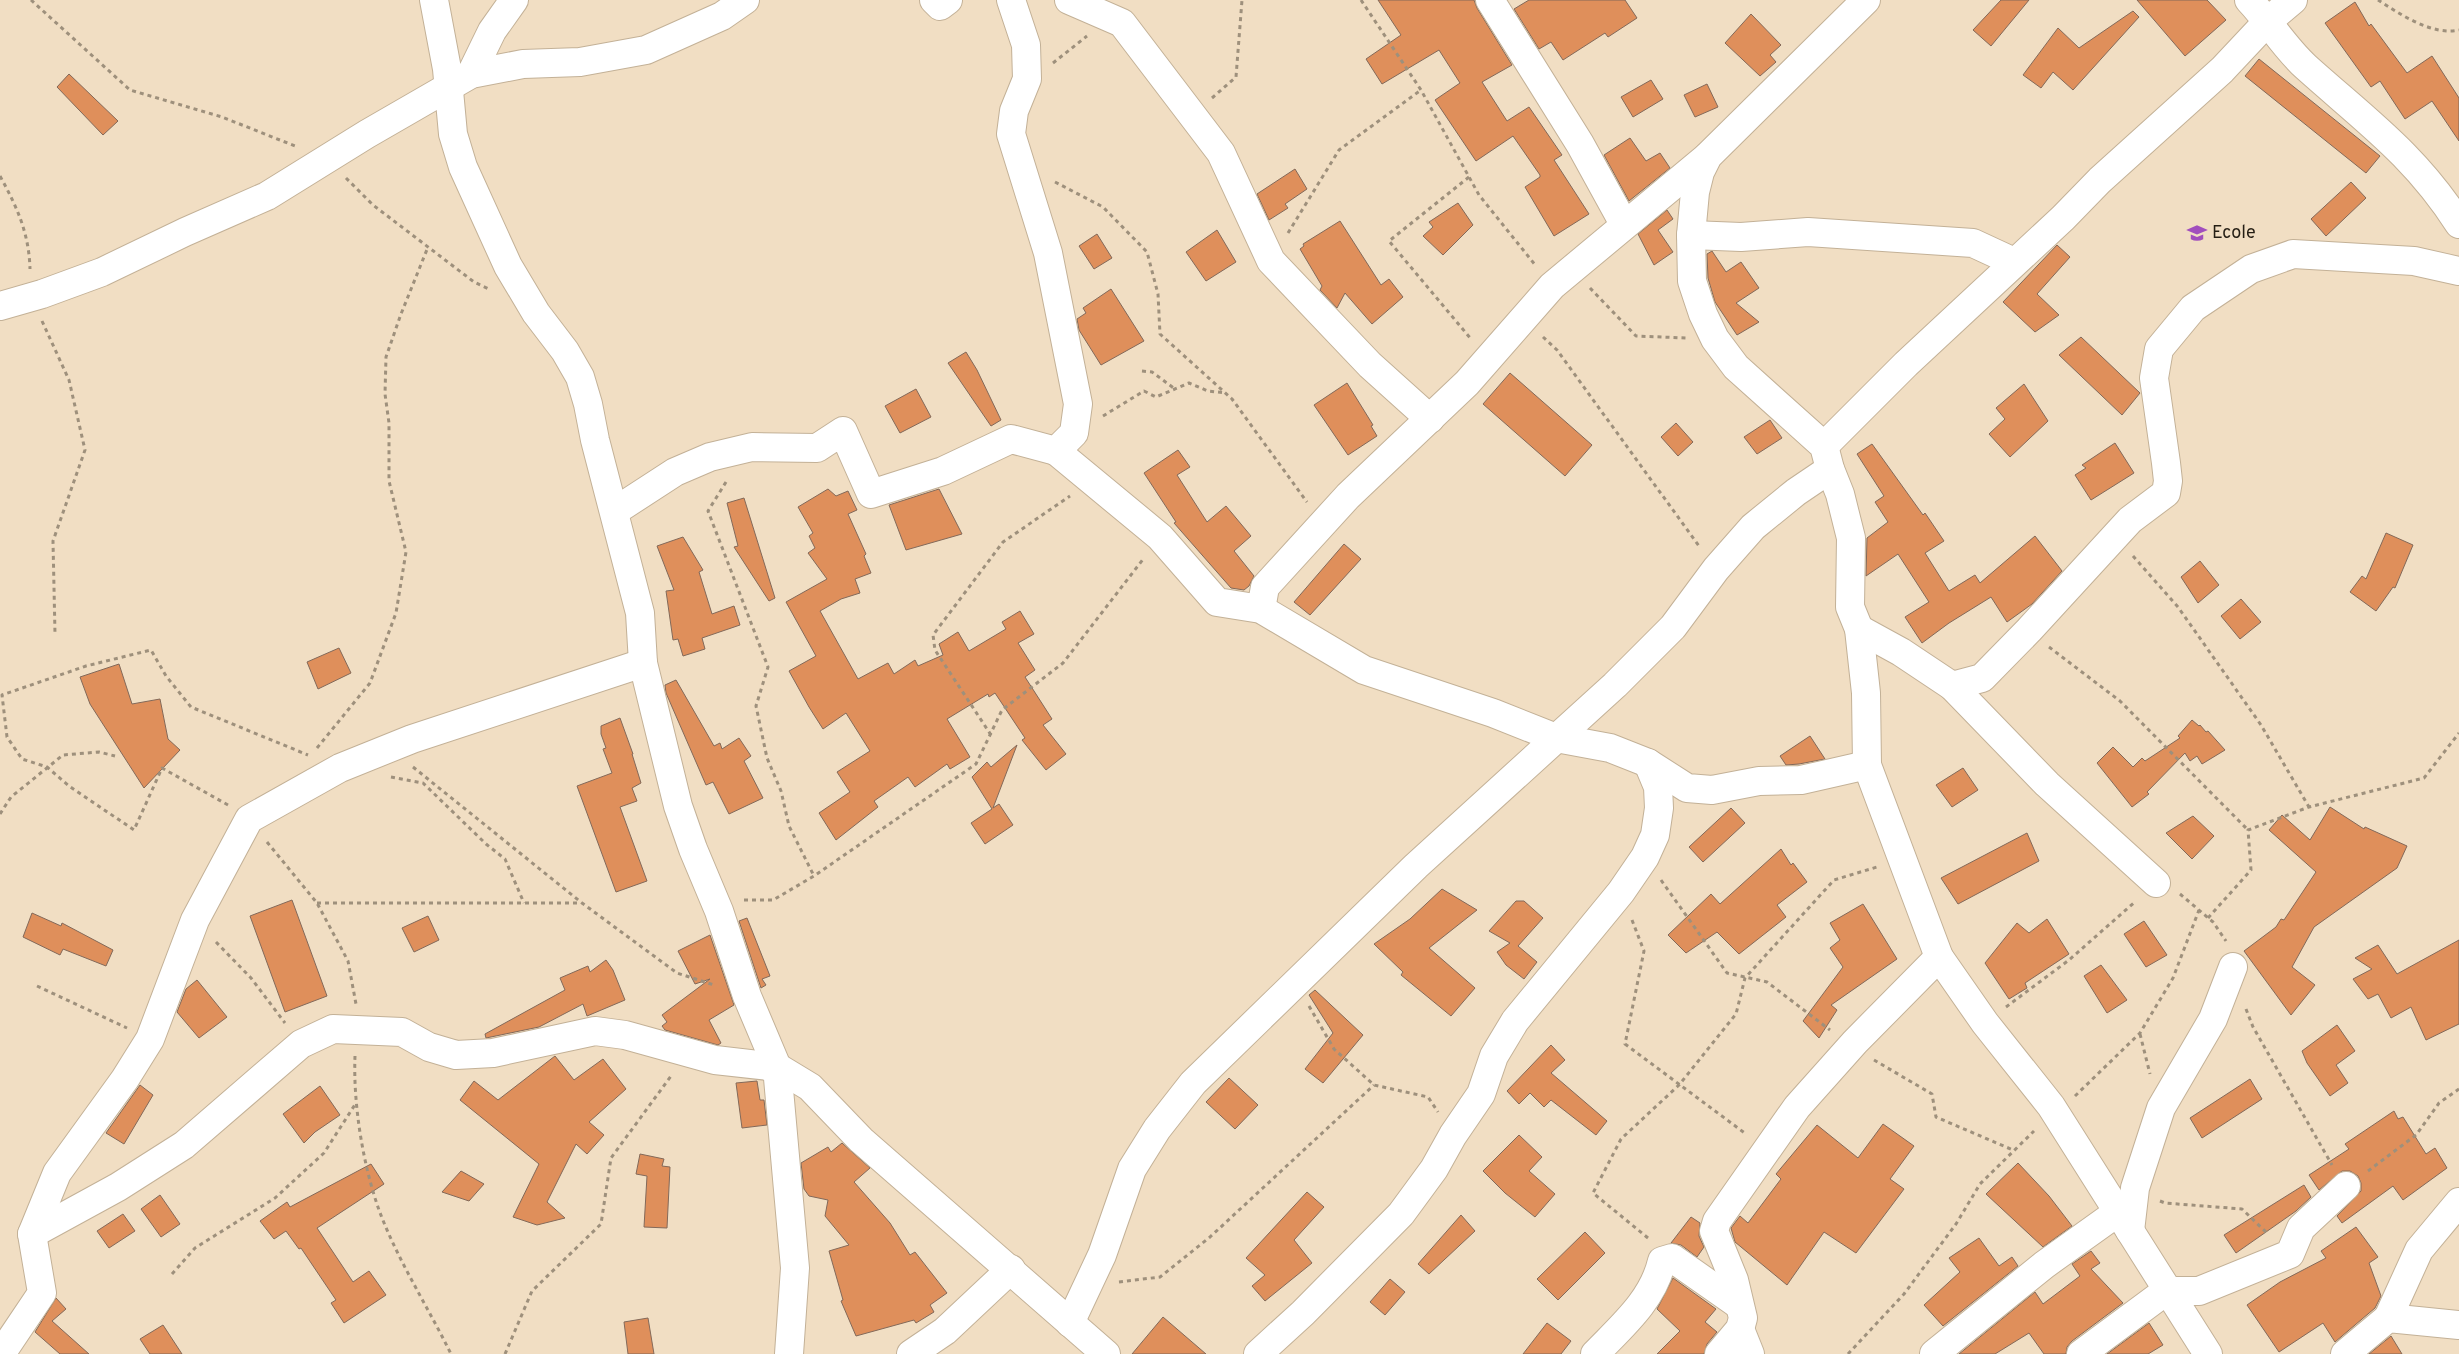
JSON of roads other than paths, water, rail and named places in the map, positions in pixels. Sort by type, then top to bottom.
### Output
[{"type":"street","points":[[434,0],[460,80],[453,134],[463,167],[508,266],[536,313],[565,351],[580,377],[640,613],[643,663],[678,806],[693,849],[719,911],[747,996],[777,1067],[795,1268],[789,1354]]},
{"type":"street","points":[[460,80],[514,0]]},
{"type":"street","points":[[0,306],[102,272],[185,232],[267,196],[460,80],[523,64],[580,62],[646,50],[722,16],[745,0]]},
{"type":"street","points":[[934,0],[940,6],[948,0]]},
{"type":"street","points":[[1011,0],[1026,45],[1027,79],[1014,111],[1011,134],[1048,253],[1078,404],[1074,433],[1056,451]]},
{"type":"street","points":[[1068,0],[1122,22],[1221,153],[1271,261],[1370,365],[1430,419]]},
{"type":"street","points":[[1490,0],[1580,144],[1624,224]]},
{"type":"street","points":[[1262,609],[1265,587],[1348,496],[1467,384],[1523,317],[1562,278],[1624,224],[1708,156],[1866,0]]},
{"type":"street","points":[[2249,0],[2268,20],[2290,51],[2306,67],[2385,134],[2416,165],[2444,200],[2459,224]]},
{"type":"street","points":[[1070,1323],[1102,1255],[1132,1169],[1157,1129],[1193,1084],[1416,866],[1615,684],[1673,627],[1716,569],[1753,527],[1796,492],[1827,457],[2014,262],[2063,218],[2106,174],[2222,70],[2268,20],[2293,0]]},
{"type":"street","points":[[1708,156],[1700,172],[1695,192],[1691,235],[1692,281],[1703,314],[1715,339],[1736,367],[1827,457],[1840,494],[1851,538],[1850,607],[1858,629],[1866,693],[1867,765],[1939,957],[1985,1023],[2056,1113],[2166,1291],[2208,1354]]},
{"type":"street","points":[[1691,235],[1741,237],[1808,232],[1973,243],[2014,262]]},
{"type":"street","points":[[1952,686],[1982,678],[2130,520],[2166,493],[2168,481],[2154,378],[2159,349],[2194,308],[2250,269],[2293,254],[2414,261],[2459,271]]},
{"type":"street","points":[[615,511],[675,472],[710,457],[752,447],[817,448],[843,431],[871,494],[942,471],[1011,439],[1056,451],[1091,482],[1160,536],[1217,602],[1262,609],[1364,670],[1493,713],[1556,738],[1610,748],[1648,763],[1687,788],[1712,790],[1759,781],[1801,780],[1867,765]]},
{"type":"street","points":[[1858,629],[1901,652],[1952,686],[2046,784],[2156,883]]},
{"type":"street","points":[[1,1354],[42,1293],[32,1234],[57,1173],[125,1079],[150,1039],[195,920],[248,819],[340,768],[390,748],[485,714],[643,663]]},
{"type":"street","points":[[1258,1354],[1303,1313],[1401,1214],[1434,1169],[1481,1094],[1494,1056],[1515,1021],[1621,892],[1645,857],[1654,835],[1659,808],[1658,787],[1648,763]]},
{"type":"street","points":[[1750,1354],[1740,1317],[1734,1280],[1714,1231],[1717,1221],[1797,1107],[1851,1047],[1939,957]]},
{"type":"street","points":[[1934,1354],[2044,1265],[2124,1222],[2161,1108],[2213,1019],[2233,967]]},
{"type":"street","points":[[32,1234],[118,1187],[184,1145],[301,1044],[333,1030],[361,1029],[402,1032],[429,1046],[456,1055],[493,1053],[596,1031],[625,1035],[715,1060],[777,1067],[810,1087],[860,1140],[1011,1269],[1106,1354]]},
{"type":"street","points":[[2081,1354],[2166,1291],[2198,1291],[2290,1254],[2301,1228],[2346,1186]]},
{"type":"street","points":[[2345,1354],[2388,1318],[2419,1250],[2459,1202]]},
{"type":"street","points":[[1595,1354],[1641,1306],[1658,1278],[1662,1261],[1672,1258],[1740,1317]]},
{"type":"street","points":[[911,1354],[945,1331],[1011,1269]]},
{"type":"street","points":[[1719,1354],[1740,1317]]},
{"type":"street","points":[[2388,1318],[2459,1325]]},
{"type":"place","name":"Ecole","points":[[2197,233]]}]
